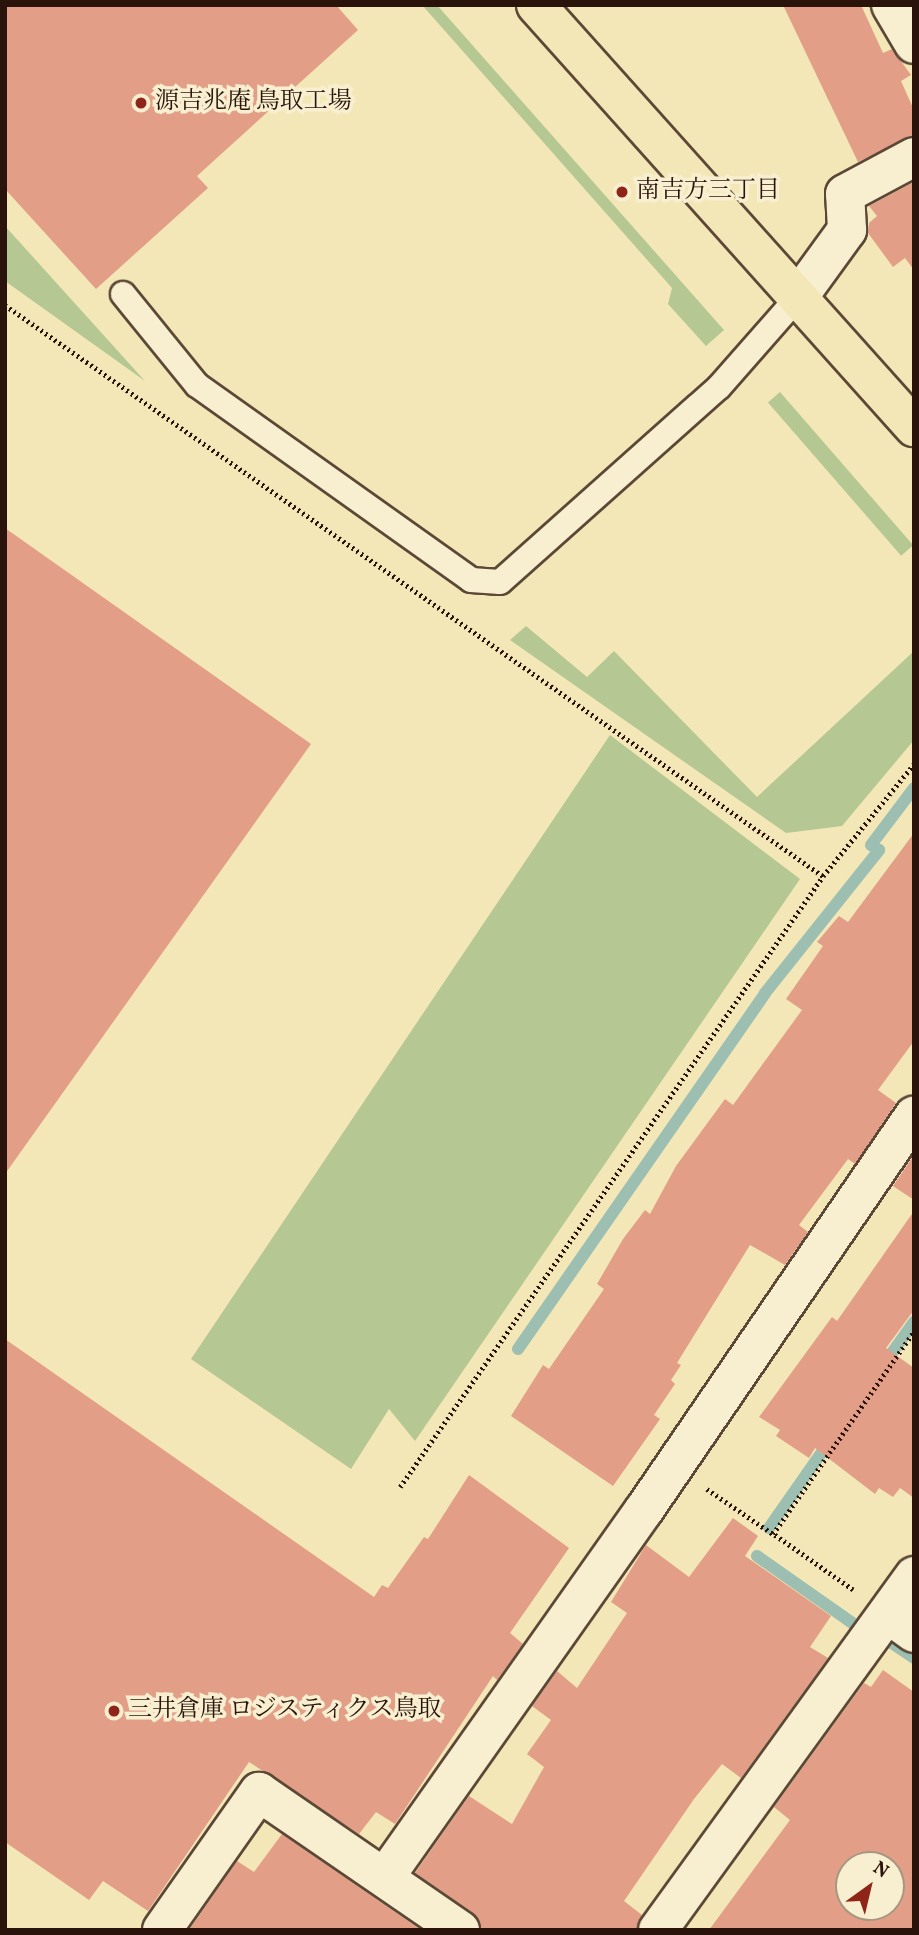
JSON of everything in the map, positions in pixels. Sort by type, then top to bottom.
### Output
[{"type":"main road","points":[[536,5],[914,427]]},
{"type":"street","points":[[891,5],[914,44]]},
{"type":"street","points":[[799,296],[847,230],[845,194],[914,157]]},
{"type":"street","points":[[384,1877],[674,1467],[914,1116]]},
{"type":"street","points":[[658,1930],[901,1623],[914,1576]]},
{"type":"street","points":[[162,1930],[259,1792],[460,1930]]},
{"type":"lane","points":[[123,294],[197,385],[471,580],[500,582],[719,387],[799,296]]},
{"type":"path","points":[[5,305],[822,876]]},
{"type":"path","points":[[400,1487],[822,876],[914,764]]},
{"type":"path","points":[[773,1534],[914,1331]]},
{"type":"path","points":[[674,1467],[901,1623]]},
{"type":"green space","points":[[422,5],[437,5],[724,330],[706,346],[668,304],[672,288]]},
{"type":"green space","points":[[5,226],[145,381],[5,281]]},
{"type":"green space","points":[[780,392],[913,545],[901,556],[768,402]]},
{"type":"green space","points":[[526,626],[587,677],[614,651],[757,797],[914,651],[914,740],[842,826],[786,833],[510,640]]},
{"type":"green space","points":[[610,735],[800,879],[415,1441],[389,1409],[351,1469],[191,1359]]},
{"type":"building","name":"源吉兆庵 鳥取工場","points":[[5,5],[336,5],[358,30],[197,176],[208,188],[96,289],[5,189]]},
{"type":"building","points":[[783,5],[861,5],[883,53],[892,49],[911,75],[901,81],[914,110],[914,135],[858,162]]},
{"type":"building","points":[[914,182],[914,270],[905,258],[893,267],[868,233],[869,223],[877,216],[869,206]]},
{"type":"building","points":[[5,528],[311,744],[5,1174]]},
{"type":"building","points":[[914,833],[914,1041],[878,1090],[896,1103],[855,1164],[848,1159],[799,1225],[808,1232],[785,1265],[750,1245],[677,1363],[681,1365],[671,1380],[675,1384],[654,1415],[660,1419],[613,1486],[511,1416],[543,1365],[549,1369],[604,1289],[597,1284],[623,1239],[645,1210],[650,1214],[676,1166],[725,1099],[733,1105],[802,1010],[786,999],[823,946],[817,942],[839,916],[848,922]]},
{"type":"building","points":[[914,1155],[914,1200],[893,1186]]},
{"type":"building","points":[[914,1211],[914,1310],[886,1348],[914,1368],[914,1498],[900,1488],[893,1497],[879,1488],[875,1494],[815,1448],[809,1458],[776,1436],[780,1430],[759,1417],[832,1317],[837,1321]]},
{"type":"building","points":[[5,1339],[374,1597],[382,1585],[388,1588],[424,1537],[428,1539],[469,1475],[569,1548],[510,1633],[523,1644],[497,1680],[493,1676],[395,1824],[376,1812],[359,1834],[249,1762],[148,1911],[103,1881],[89,1900],[5,1842]]},
{"type":"building","points":[[733,1518],[758,1536],[745,1556],[831,1616],[810,1647],[828,1658],[741,1778],[722,1764],[694,1799],[624,1901],[642,1915],[636,1930],[482,1930],[472,1912],[415,1873],[469,1796],[512,1824],[544,1767],[527,1754],[551,1720],[532,1706],[557,1671],[577,1688],[627,1613],[611,1602],[646,1545],[689,1577]]},
{"type":"building","points":[[883,1670],[914,1692],[914,1930],[709,1930],[790,1820],[774,1807],[864,1683],[871,1687]]},
{"type":"building","points":[[282,1834],[421,1930],[189,1930],[237,1861],[254,1872]]},
{"type":"waterway","points":[[518,1349],[765,993],[879,850],[871,845],[914,788]]},
{"type":"waterway","points":[[884,1364],[914,1322]]},
{"type":"waterway","points":[[769,1528],[831,1439]]},
{"type":"waterway","points":[[757,1556],[858,1627]]},
{"type":"waterway","points":[[886,1639],[914,1658]]},
{"type":"place","name":"源吉兆庵 鳥取工場","points":[[141,103]]},
{"type":"place","name":"南吉方三丁目","points":[[622,192]]},
{"type":"place","name":"三井倉庫 ロジスティクス鳥取","points":[[114,1711]]}]
